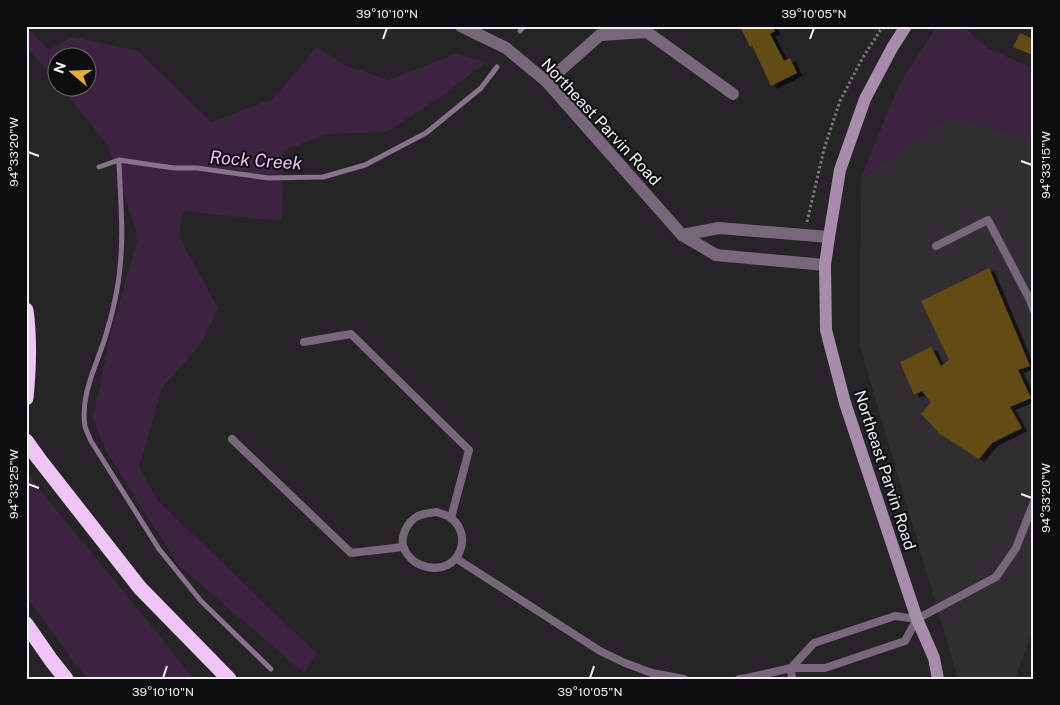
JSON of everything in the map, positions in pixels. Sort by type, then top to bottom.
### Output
[{"type":"highway","points":[[26,310],[29,331],[26,398]]},
{"type":"highway","points":[[26,441],[38,459],[140,588],[229,679]]},
{"type":"highway","points":[[26,624],[66,679]]},
{"type":"main road","name":"Northeast Parvin Road","points":[[906,26],[865,99],[840,170],[826,265],[826,330],[845,403],[917,619],[934,658],[938,679]]},
{"type":"street","name":"Northeast Parvin Road","points":[[461,26],[506,48],[547,82],[682,235],[716,255],[826,265]]},
{"type":"street","points":[[547,82],[600,35],[647,32],[733,94]]},
{"type":"street","points":[[682,235],[720,228],[829,237]]},
{"type":"lane","points":[[936,246],[988,220],[1034,311]]},
{"type":"lane","points":[[304,342],[351,334],[469,450],[450,518]]},
{"type":"lane","points":[[232,438],[351,553],[403,547]]},
{"type":"lane","points":[[739,679],[791,668],[825,668],[905,641],[917,619],[996,576],[1016,548],[1034,502]]},
{"type":"lane","points":[[437,512],[450,518],[458,526],[461,536],[461,547],[457,558],[449,565],[435,569],[420,566],[410,558],[403,547],[403,534],[409,523],[418,515],[437,512]]},
{"type":"lane","points":[[457,558],[600,651],[651,676],[684,679]]},
{"type":"lane","points":[[792,679],[791,668],[814,642],[895,616],[917,619]]},
{"type":"path","points":[[803,235],[824,149],[840,101],[862,59],[883,26]]},
{"type":"shaded area","points":[[937,26],[963,26],[987,48],[1034,69],[1034,140],[950,116],[861,178],[898,87]]},
{"type":"shaded area","points":[[26,28],[48,49],[48,72],[26,46]]},
{"type":"shaded area","points":[[72,37],[138,51],[211,122],[273,99],[317,47],[345,65],[388,80],[456,54],[486,62],[449,91],[387,132],[326,134],[283,151],[282,221],[182,211],[179,237],[218,308],[200,345],[163,386],[139,467],[158,501],[317,654],[304,673],[179,566],[106,451],[93,418],[110,336],[138,237],[108,146],[70,98],[98,98],[98,48],[53,48]]},
{"type":"shaded area","points":[[950,116],[1034,140],[1034,627],[1015,679],[958,679],[860,347],[861,178]]},
{"type":"shaded area","points":[[26,472],[193,679],[88,679],[71,658],[26,595]]},
{"type":"building","points":[[740,26],[772,26],[775,31],[770,34],[784,61],[790,58],[797,73],[771,86],[752,45],[750,47]]},
{"type":"building","points":[[1020,33],[1034,39],[1034,56],[1013,47]]},
{"type":"building","points":[[989,268],[1030,366],[1018,370],[1031,398],[1010,407],[1022,428],[992,443],[979,459],[940,434],[921,414],[931,402],[922,391],[914,395],[900,362],[931,347],[941,366],[949,360],[921,301]]},
{"type":"waterway","name":"Rock Creek","points":[[520,31],[524,26]]},
{"type":"waterway","name":"Rock Creek","points":[[99,167],[119,160],[268,178],[323,177],[365,165],[426,133],[481,88],[497,67]]},
{"type":"waterway","points":[[119,160],[122,227],[119,276],[110,321],[87,392],[84,415],[85,428],[91,441],[159,549],[201,601],[271,669]]}]
